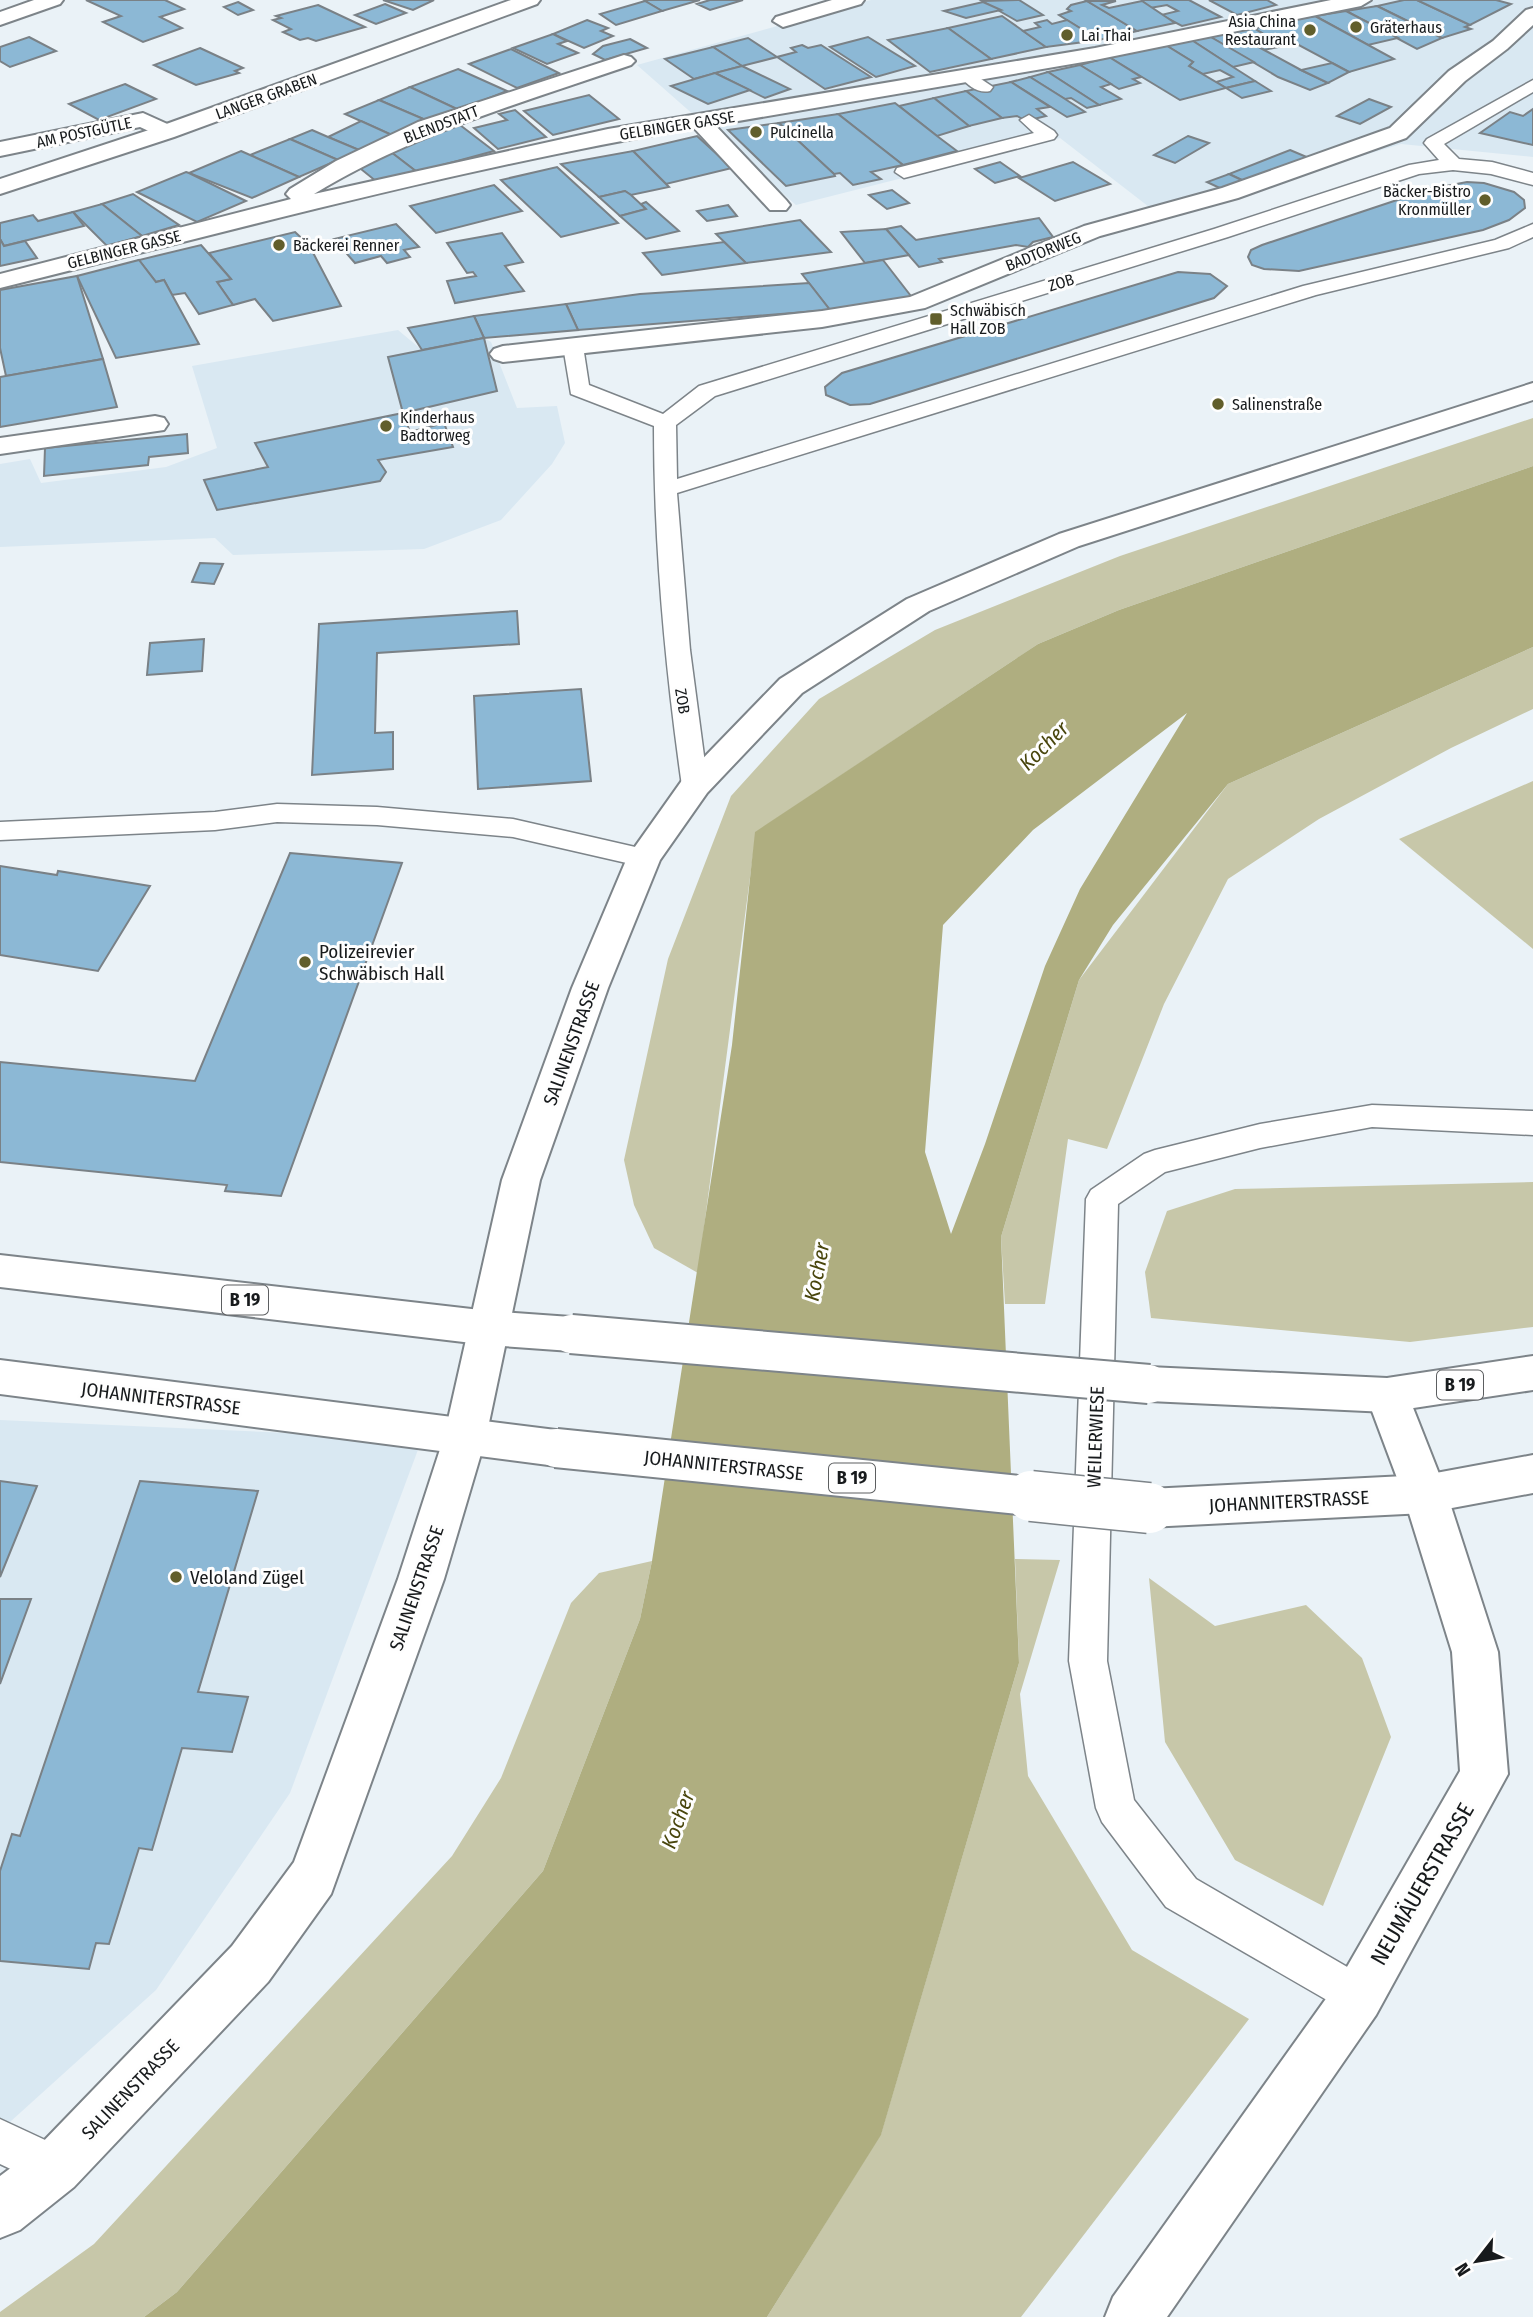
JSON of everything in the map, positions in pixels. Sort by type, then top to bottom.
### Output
[{"type":"street","points":[[0,19],[53,0]]},
{"type":"street","name":"LANGER GRABEN","points":[[0,187],[166,132],[530,0]]},
{"type":"street","points":[[783,21],[854,0]]},
{"type":"street","name":"GELBINGER GASSE","points":[[0,281],[269,211],[608,136],[977,81],[1361,0]]},
{"type":"street","name":"BADTORWEG","points":[[503,354],[822,319],[916,303],[1092,231],[1230,193],[1398,133],[1457,76],[1500,45],[1533,14]]},
{"type":"street","name":"BLENDSTATT","points":[[269,211],[344,166],[426,127],[624,61]]},
{"type":"street","name":"AM POSTGÜTLE","points":[[0,149],[143,120],[166,132]]},
{"type":"street","points":[[699,121],[778,205]]},
{"type":"street","name":"SALINENSTRASSE","points":[[0,2210],[55,2168],[250,1964],[313,1877],[421,1579],[465,1437],[522,1180],[590,988],[644,858],[695,786],[790,685],[918,605],[1069,540],[1533,391]]},
{"type":"street","points":[[0,446],[155,424]]},
{"type":"street","name":"B 19","points":[[0,1271],[489,1328],[1149,1384],[1387,1395],[1533,1373]]},
{"type":"street","name":"JOHANNITERSTRASSE","points":[[0,1377],[555,1448],[1149,1508],[1425,1494],[1533,1474]]},
{"type":"street","name":"NEUMÄUERSTRASSE","points":[[1133,2317],[1358,1997],[1484,1774],[1475,1652],[1425,1494],[1387,1395]]},
{"type":"lane","points":[[1433,143],[1533,85]]},
{"type":"lane","points":[[904,172],[1048,135],[1029,120]]},
{"type":"lane","points":[[1398,133],[1433,143],[1453,164]]},
{"type":"lane","name":"ZOB","points":[[695,786],[676,660],[664,490],[665,423],[708,391],[1208,237],[1416,169],[1453,164],[1493,168],[1533,179]]},
{"type":"lane","points":[[664,490],[1310,290],[1502,244],[1533,230]]},
{"type":"lane","points":[[573,346],[579,389],[665,423]]},
{"type":"lane","points":[[0,831],[215,821],[277,813],[377,816],[513,828],[644,858]]},
{"type":"lane","name":"WEILERWIESE","points":[[1358,1997],[1181,1893],[1116,1808],[1088,1661],[1102,1199],[1155,1162],[1310,1127],[1373,1116],[1533,1123]]},
{"type":"lane","points":[[0,2141],[55,2168]]},
{"type":"shaded area","points":[[871,0],[1533,0],[1533,157],[1401,144],[1162,217],[1060,138],[796,205],[637,65]]},
{"type":"shaded area","name":"Kinderhaus Badtorweg","points":[[398,330],[422,350],[484,338],[491,342],[517,408],[557,406],[565,443],[552,464],[501,520],[424,549],[233,555],[215,538],[0,547],[0,464],[30,459],[41,483],[166,467],[217,448],[192,366]]},
{"type":"shaded area","points":[[0,1420],[422,1439],[290,1793],[156,1990],[0,2131]]},
{"type":"green space","points":[[1533,418],[1533,466],[1119,610],[1038,644],[756,832],[698,1273],[654,1248],[634,1205],[624,1160],[668,959],[731,796],[819,699],[935,630],[1120,556]]},
{"type":"green space","points":[[1533,647],[1533,709],[1451,748],[1319,819],[1228,879],[1164,1004],[1107,1149],[1068,1139],[1045,1304],[1005,1304],[1001,1237],[1079,980],[1228,784]]},
{"type":"green space","points":[[1533,781],[1533,949],[1399,839]]},
{"type":"green space","points":[[1533,1182],[1533,1327],[1410,1342],[1151,1318],[1145,1272],[1167,1211],[1235,1189]]},
{"type":"green space","points":[[1015,1559],[1060,1560],[1020,1694],[1028,1776],[1132,1950],[1249,2019],[1021,2317],[767,2317],[881,2134],[1019,1663]]},
{"type":"green space","points":[[652,1561],[640,1619],[543,1871],[177,2292],[144,2317],[0,2317],[0,2312],[94,2244],[452,1856],[501,1778],[571,1603],[599,1573]]},
{"type":"green space","points":[[1149,1578],[1215,1626],[1306,1605],[1362,1658],[1391,1737],[1323,1906],[1235,1860],[1165,1742]]},
{"type":"water","name":"Kocher","points":[[1533,466],[1533,647],[1228,784],[1113,925],[1079,980],[1001,1237],[1019,1663],[881,2135],[767,2317],[144,2317],[177,2292],[543,1871],[640,1619],[652,1561],[732,1045],[755,832],[1038,644],[1119,610]],"holes":[[[1187,713],[1080,889],[1045,966],[985,1144],[951,1234],[925,1152],[943,925],[1033,830]]]},
{"type":"building","points":[[86,0],[165,0],[184,9],[160,17],[182,28],[143,42],[103,22],[121,16]]},
{"type":"building","points":[[383,0],[434,0],[413,10]]},
{"type":"building","points":[[700,0],[662,11],[645,1]]},
{"type":"building","points":[[710,0],[743,0],[710,10],[697,4]]},
{"type":"building","points":[[1019,0],[1043,15],[1017,21],[982,1]]},
{"type":"building","points":[[1189,0],[1221,17],[1182,26],[1161,15],[1178,11],[1167,5],[1150,8],[1142,1]]},
{"type":"building","points":[[1209,0],[1267,0],[1276,5],[1237,15]]},
{"type":"building","points":[[1417,0],[1470,25],[1465,27],[1471,29],[1442,38],[1377,6]]},
{"type":"building","points":[[1417,0],[1496,0],[1511,4],[1470,25]]},
{"type":"building","points":[[645,1],[662,11],[616,25],[600,14]]},
{"type":"building","points":[[1087,1],[1137,31],[1099,40],[1059,15],[1071,11],[1067,9],[1071,5]]},
{"type":"building","points":[[1087,1],[1116,1],[1102,5],[1109,8],[1142,1],[1175,23],[1137,31]]},
{"type":"building","points":[[238,2],[253,10],[238,15],[224,7]]},
{"type":"building","points":[[983,2],[1001,10],[966,18],[944,11]]},
{"type":"building","points":[[385,4],[406,13],[376,24],[355,15]]},
{"type":"building","points":[[318,5],[365,27],[316,41],[308,38],[300,40],[283,32],[291,29],[273,20],[281,18],[276,16]]},
{"type":"building","points":[[1377,6],[1442,38],[1417,49],[1346,11]]},
{"type":"building","name":"Gräterhaus","points":[[1346,11],[1398,38],[1368,45],[1315,16]]},
{"type":"building","points":[[1002,16],[1046,47],[991,59],[948,28]]},
{"type":"building","points":[[1315,16],[1394,59],[1349,72],[1297,44],[1283,46],[1252,27]]},
{"type":"building","points":[[587,20],[608,28],[601,31],[613,36],[584,48],[553,34]]},
{"type":"building","points":[[1047,20],[1052,24],[1067,20],[1099,40],[1046,47],[1023,31],[1040,27],[1035,23]]},
{"type":"building","points":[[1252,27],[1283,46],[1264,50],[1231,32]]},
{"type":"building","points":[[948,28],[991,59],[930,72],[888,40]]},
{"type":"building","points":[[1231,32],[1328,83],[1310,90],[1278,77],[1209,36]]},
{"type":"building","points":[[553,34],[567,41],[558,44],[578,53],[547,64],[513,48]]},
{"type":"building","points":[[1209,36],[1254,62],[1233,67],[1190,39]]},
{"type":"building","points":[[29,37],[56,51],[10,67],[0,61],[0,47]]},
{"type":"building","points":[[868,37],[915,66],[876,77],[830,47]]},
{"type":"building","points":[[748,38],[777,57],[742,66],[713,47]]},
{"type":"building","points":[[630,39],[647,48],[605,60],[593,54],[603,46]]},
{"type":"building","points":[[1190,39],[1255,81],[1226,88],[1216,82],[1233,77],[1220,70],[1203,74],[1189,66],[1193,62],[1164,44]]},
{"type":"building","points":[[1164,44],[1193,62],[1189,66],[1226,88],[1180,100],[1109,57]]},
{"type":"building","points":[[802,45],[808,48],[821,45],[871,77],[825,89],[777,57],[796,52],[791,48]]},
{"type":"building","points":[[713,47],[742,66],[694,79],[665,59]]},
{"type":"building","points":[[200,48],[243,68],[235,71],[239,73],[196,85],[154,65]]},
{"type":"building","points":[[511,49],[559,73],[517,88],[469,64]]},
{"type":"building","points":[[1109,57],[1141,77],[1133,79],[1140,83],[1119,89],[1080,65]]},
{"type":"building","points":[[1332,63],[1349,72],[1328,83],[1301,70]]},
{"type":"building","points":[[1080,65],[1111,84],[1101,87],[1121,99],[1099,105],[1048,72]]},
{"type":"building","points":[[742,66],[790,89],[765,98],[715,73]]},
{"type":"building","points":[[458,69],[507,91],[459,110],[410,87]]},
{"type":"building","points":[[1048,72],[1099,105],[1087,108],[1071,98],[1065,99],[1030,77]]},
{"type":"building","points":[[715,73],[750,90],[708,104],[671,86]]},
{"type":"building","points":[[1030,77],[1085,112],[1067,117],[1011,82]]},
{"type":"building","points":[[1255,81],[1271,91],[1242,98],[1226,88]]},
{"type":"building","points":[[1011,82],[1050,107],[1037,109],[1046,116],[1026,121],[1017,116],[1002,118],[966,91]]},
{"type":"building","points":[[125,84],[156,99],[99,120],[69,104]]},
{"type":"building","points":[[410,87],[459,110],[428,121],[379,100]]},
{"type":"building","points":[[966,91],[1002,118],[969,126],[934,98]]},
{"type":"building","points":[[589,95],[619,119],[553,135],[524,111]]},
{"type":"building","points":[[934,98],[969,126],[937,136],[899,106]]},
{"type":"building","points":[[1369,99],[1391,107],[1360,124],[1337,116]]},
{"type":"building","points":[[379,100],[428,121],[394,136],[345,114]]},
{"type":"building","points":[[895,103],[957,151],[903,165],[838,114]]},
{"type":"building","points":[[1533,109],[1533,145],[1480,133],[1510,112],[1523,116]]},
{"type":"building","points":[[515,110],[546,137],[498,149],[474,128],[507,120],[499,114]]},
{"type":"building","points":[[838,114],[903,165],[871,172],[881,179],[853,185],[840,173],[834,174],[779,123]]},
{"type":"building","points":[[361,121],[394,136],[359,150],[328,137]]},
{"type":"building","points":[[779,123],[835,176],[786,186],[728,130]]},
{"type":"building","points":[[460,125],[494,151],[417,172],[387,149]]},
{"type":"building","points":[[312,130],[359,150],[338,160],[290,139]]},
{"type":"building","points":[[697,136],[732,168],[666,184],[633,151]]},
{"type":"building","points":[[1188,136],[1209,143],[1175,163],[1154,155]]},
{"type":"building","points":[[290,139],[338,160],[299,177],[250,155]]},
{"type":"building","points":[[387,149],[417,172],[377,182],[356,165]]},
{"type":"building","points":[[1290,150],[1309,158],[1248,183],[1229,174]]},
{"type":"building","points":[[241,151],[299,177],[252,198],[189,173]]},
{"type":"building","points":[[633,151],[669,187],[631,195],[625,191],[599,197],[561,164]]},
{"type":"building","points":[[1000,162],[1020,176],[995,183],[975,169]]},
{"type":"building","points":[[1073,162],[1110,184],[1055,201],[1019,178]]},
{"type":"building","points":[[557,167],[618,223],[561,237],[501,180]]},
{"type":"building","points":[[186,172],[246,201],[197,222],[137,192]]},
{"type":"building","points":[[1229,174],[1248,183],[1226,191],[1207,182]]},
{"type":"building","points":[[1467,182],[1484,183],[1514,192],[1524,200],[1525,208],[1509,220],[1483,230],[1299,271],[1264,269],[1252,265],[1248,257],[1251,250],[1262,245],[1430,189]]},
{"type":"building","points":[[494,185],[522,211],[436,233],[410,206]]},
{"type":"building","points":[[892,190],[909,203],[887,209],[869,195]]},
{"type":"building","points":[[625,191],[646,209],[620,216],[599,197]]},
{"type":"building","points":[[133,194],[179,225],[142,236],[102,204]]},
{"type":"building","points":[[646,202],[679,231],[646,239],[620,216],[646,209],[641,204]]},
{"type":"building","points":[[102,204],[142,236],[107,246],[73,212]]},
{"type":"building","points":[[728,205],[737,216],[707,221],[697,211]]},
{"type":"building","points":[[73,212],[84,226],[4,246],[0,239],[0,223],[33,215],[38,221]]},
{"type":"building","points":[[1039,218],[1053,237],[1033,242],[1028,247],[1016,245],[939,259],[942,262],[919,267],[886,229],[901,226],[916,240]]},
{"type":"building","points":[[800,220],[831,252],[746,263],[716,234]]},
{"type":"building","points":[[396,224],[419,247],[404,250],[410,257],[387,263],[381,256],[355,263],[334,239]]},
{"type":"building","points":[[886,229],[909,255],[865,263],[841,232]]},
{"type":"building","points":[[295,232],[309,245],[341,306],[273,321],[255,299],[233,305],[217,282],[231,279],[209,253]]},
{"type":"building","points":[[502,233],[523,262],[505,266],[524,291],[455,303],[447,281],[476,276],[473,272],[467,273],[447,243]]},
{"type":"building","points":[[0,239],[4,246],[25,241],[37,258],[0,266]]},
{"type":"building","points":[[724,242],[746,263],[662,275],[643,253]]},
{"type":"building","points":[[201,245],[231,279],[217,282],[233,305],[199,314],[185,293],[172,295],[164,280],[156,282],[139,260]]},
{"type":"building","points":[[139,260],[156,282],[164,280],[199,344],[116,358],[77,276]]},
{"type":"building","points":[[883,260],[914,300],[833,314],[802,274]]},
{"type":"building","points":[[1178,272],[1210,274],[1227,286],[1214,298],[870,404],[850,405],[826,395],[825,387],[842,373]]},
{"type":"building","points":[[77,276],[103,359],[6,376],[0,348],[0,290]]},
{"type":"building","points":[[809,283],[830,310],[578,330],[566,304],[640,294]]},
{"type":"building","points":[[566,304],[578,330],[484,338],[474,316]]},
{"type":"building","points":[[474,316],[484,338],[422,350],[408,328]]},
{"type":"building","points":[[484,338],[497,391],[403,413],[388,357]]},
{"type":"building","points":[[103,359],[117,407],[0,427],[0,377]]},
{"type":"building","points":[[403,413],[410,432],[444,423],[453,447],[378,460],[386,472],[380,481],[217,510],[204,480],[268,467],[255,443]]},
{"type":"building","points":[[187,434],[188,453],[149,457],[148,465],[44,476],[45,448]]},
{"type":"building","points":[[200,563],[223,564],[214,584],[192,582]]},
{"type":"building","points":[[517,611],[519,644],[377,653],[375,733],[393,732],[393,769],[312,775],[319,624]]},
{"type":"building","points":[[204,639],[202,671],[147,675],[150,643]]},
{"type":"building","points":[[581,689],[591,781],[478,789],[474,696]]},
{"type":"building","name":"Polizeirevier Schwäbisch Hall","points":[[290,853],[402,863],[281,1196],[225,1191],[227,1185],[0,1162],[0,1062],[195,1081]]},
{"type":"building","points":[[0,866],[57,875],[58,871],[150,886],[98,971],[0,955]]},
{"type":"building","points":[[0,1481],[37,1486],[0,1577]]},
{"type":"building","points":[[140,1481],[258,1491],[198,1692],[248,1697],[232,1752],[182,1748],[152,1850],[139,1848],[109,1944],[96,1943],[89,1969],[0,1961],[0,1871],[12,1834],[20,1836]]},
{"type":"building","points":[[0,1599],[31,1599],[0,1684]]},
{"type":"place","name":"Gräterhaus","points":[[1356,27]]},
{"type":"place","name":"Asia China Restaurant","points":[[1310,30]]},
{"type":"place","name":"Lai Thai","points":[[1067,35]]},
{"type":"place","name":"Pulcinella","points":[[756,132]]},
{"type":"place","name":"Bäcker-Bistro Kronmüller","points":[[1485,200]]},
{"type":"place","name":"Bäckerei Renner","points":[[279,245]]},
{"type":"place","name":"Schwäbisch Hall ZOB","points":[[936,319]]},
{"type":"place","name":"Salinenstraße","points":[[1218,404]]},
{"type":"place","name":"Kinderhaus Badtorweg","points":[[386,426]]},
{"type":"place","name":"Polizeirevier Schwäbisch Hall","points":[[305,962]]},
{"type":"place","name":"Veloland Zügel","points":[[176,1577]]}]
